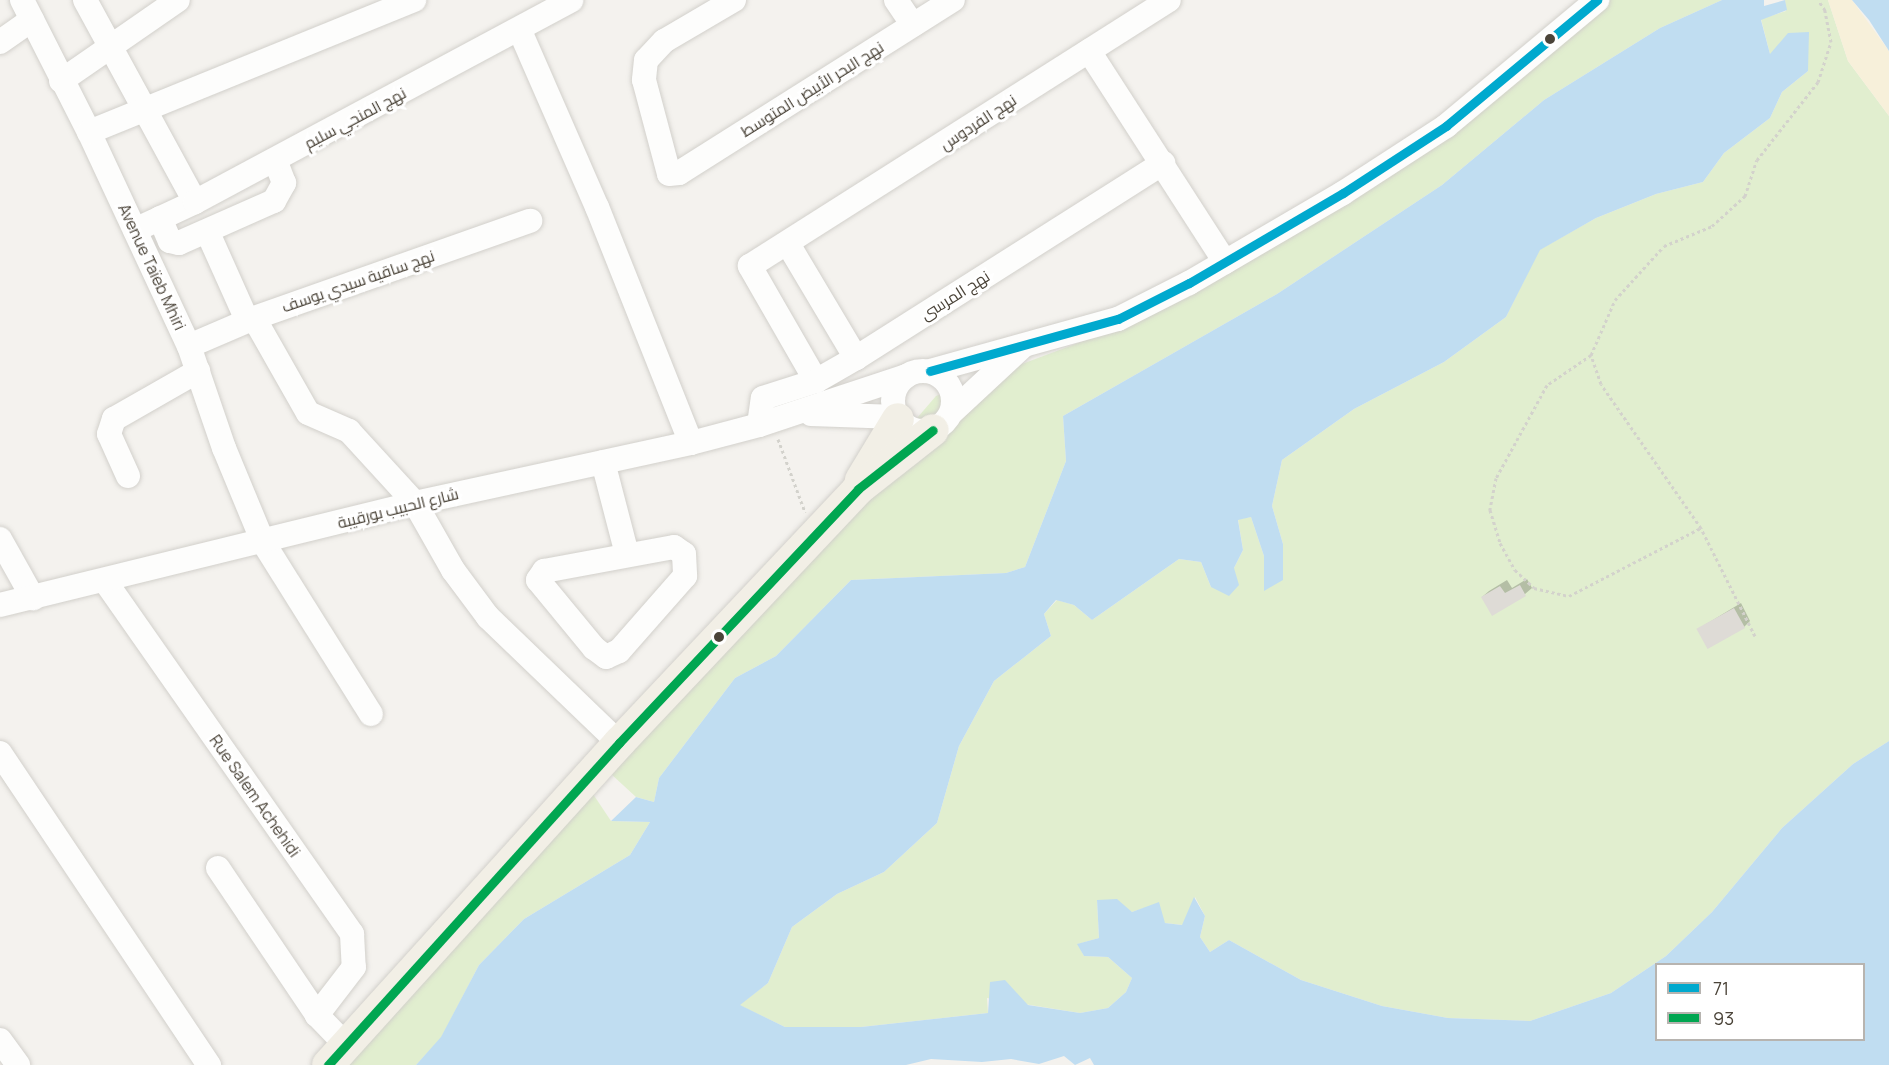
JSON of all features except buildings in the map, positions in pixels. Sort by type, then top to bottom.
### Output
[{"type":"main road","points":[[858,489],[863,475],[897,418]]},
{"type":"main road","points":[[337,1055],[619,743],[858,489],[942,421]]},
{"type":"street","points":[[85,0],[195,202]]},
{"type":"street","points":[[61,81],[178,0]]},
{"type":"street","points":[[89,132],[144,107],[414,0]]},
{"type":"street","name":"نهج المنجي سليم","points":[[135,230],[195,202],[520,31],[539,8],[571,0]]},
{"type":"street","name":"نهج البحر الأبيض المتوسط","points":[[734,0],[664,41],[646,60],[644,80],[669,174],[678,173],[953,0]]},
{"type":"street","points":[[896,0],[913,25]]},
{"type":"street","name":"نهج الفردوس","points":[[816,381],[750,266],[1169,0]]},
{"type":"street","points":[[1027,342],[942,421],[915,430],[897,418],[893,396],[906,376],[1027,342],[1118,319],[1225,262],[1446,126],[1597,0]]},
{"type":"street","points":[[0,42],[27,10]]},
{"type":"street","name":"Avenue Taïeb Mhiri","points":[[27,10],[61,81],[89,132],[189,346],[263,542],[370,714]]},
{"type":"street","points":[[520,31],[597,207],[691,443]]},
{"type":"street","points":[[1089,51],[1225,262]]},
{"type":"street","points":[[160,218],[173,243],[208,233],[274,201],[282,193],[282,172],[275,160]]},
{"type":"street","name":"نهج المرسى","points":[[765,423],[763,398],[816,381],[856,358],[1163,163]]},
{"type":"street","name":"نهج ساقية سيدي يوسف","points":[[189,346],[250,319],[530,221]]},
{"type":"street","points":[[208,233],[250,319],[308,413],[345,428],[415,503],[453,570],[488,617],[619,743]]},
{"type":"street","points":[[788,244],[856,358]]},
{"type":"street","points":[[128,476],[109,434],[114,419],[198,371]]},
{"type":"street","points":[[930,371],[950,387],[942,421]]},
{"type":"street","name":"شارع الحبيب بورقيبة","points":[[0,605],[415,503],[691,443],[765,423],[906,376]]},
{"type":"street","name":"شارع الحبيب بورقيبة","points":[[796,413],[897,418]]},
{"type":"street","points":[[603,462],[627,554]]},
{"type":"street","points":[[0,539],[33,598]]},
{"type":"street","points":[[681,549],[687,569],[658,609],[619,651],[606,657],[579,631],[538,578],[544,572],[627,554],[681,549]]},
{"type":"street","name":"Rue Salem Achehidi","points":[[105,581],[352,934],[354,968],[317,1015]]},
{"type":"street","points":[[0,753],[209,1065]]},
{"type":"street","points":[[218,868],[317,1015],[337,1055]]},
{"type":"street","points":[[0,1040],[18,1065]]},
{"type":"path","points":[[1701,528],[1569,596],[1534,588],[1515,570],[1500,543],[1490,510],[1496,478],[1547,385],[1591,356],[1615,300],[1664,246],[1712,226],[1745,196],[1757,160],[1818,82],[1831,42],[1825,10],[1818,0]]},
{"type":"path","points":[[1591,356],[1601,384],[1701,528],[1755,636]]},
{"type":"path","points":[[765,423],[814,536]]},
{"type":"green space","points":[[1606,0],[1722,0],[1660,28],[1544,100],[1442,185],[1277,294],[1063,416],[1066,461],[1025,567],[1006,573],[851,580],[776,656],[735,678],[659,778],[654,802],[636,797],[611,774],[936,396],[1086,340],[1253,257]]},
{"type":"green space","points":[[1785,0],[1828,0],[1848,61],[1889,116],[1889,741],[1853,764],[1782,828],[1712,912],[1666,956],[1611,993],[1530,1021],[1448,1018],[1382,1006],[1301,980],[1229,940],[1210,952],[1200,937],[1205,916],[1195,897],[1183,925],[1165,923],[1144,908],[1132,912],[1097,900],[1099,938],[1078,944],[1084,956],[1108,957],[1132,978],[1126,992],[1108,1008],[1080,1013],[987,998],[988,1013],[861,1027],[785,1027],[739,1005],[768,983],[792,927],[837,894],[884,872],[937,823],[959,746],[994,681],[1051,636],[1044,614],[1057,600],[1074,605],[1092,620],[1179,559],[1201,562],[1211,587],[1234,568],[1243,550],[1238,519],[1251,517],[1264,556],[1264,591],[1283,544],[1272,506],[1282,460],[1354,409],[1444,362],[1506,317],[1539,250],[1596,218],[1656,194],[1703,182],[1724,153],[1770,118],[1782,92],[1808,71],[1770,54],[1761,19],[1786,11]]},
{"type":"green space","points":[[589,788],[611,821],[650,822],[630,855],[524,919],[479,965],[441,1038],[416,1065],[331,1065]]},
{"type":"sand","points":[[1828,0],[1852,0],[1889,51],[1889,116],[1848,61]]},
{"type":"water","points":[[1722,0],[1764,0],[1764,6],[1785,0],[1787,10],[1761,20],[1770,54],[1788,33],[1809,32],[1808,71],[1782,92],[1770,118],[1724,153],[1703,182],[1656,194],[1596,218],[1540,250],[1506,317],[1444,362],[1354,409],[1282,460],[1272,506],[1283,544],[1283,580],[1264,591],[1264,556],[1251,517],[1238,520],[1243,550],[1234,568],[1239,585],[1229,596],[1211,587],[1201,562],[1179,559],[1092,620],[1074,605],[1056,600],[1044,614],[1051,636],[994,681],[959,746],[937,823],[884,872],[837,894],[792,927],[768,983],[740,1005],[785,1027],[861,1027],[988,1013],[990,982],[1005,980],[1028,1005],[1080,1013],[1108,1008],[1126,992],[1132,978],[1108,957],[1084,956],[1077,944],[1099,938],[1097,900],[1117,899],[1132,912],[1159,902],[1165,923],[1182,925],[1194,897],[1205,916],[1200,937],[1210,952],[1229,940],[1301,980],[1382,1006],[1448,1018],[1530,1021],[1611,993],[1655,963],[1655,1041],[1865,1041],[1865,963],[1656,963],[1712,912],[1782,828],[1853,764],[1889,741],[1889,1065],[1094,1065],[1090,1058],[1075,1065],[1064,1056],[1039,1064],[1011,1059],[982,1062],[931,1059],[906,1065],[416,1065],[441,1037],[479,965],[524,919],[630,855],[650,822],[611,821],[636,797],[654,802],[659,778],[735,678],[776,656],[851,580],[1006,573],[1025,567],[1066,461],[1063,416],[1277,294],[1442,185],[1544,100],[1660,28]]},
{"type":"water","points":[[1852,0],[1889,0],[1889,51],[1869,20]]},
{"type":"transit line","name":"71","points":[[930,371],[1118,319],[1189,283],[1343,193],[1446,126],[1597,0]]},
{"type":"transit line","name":"93","points":[[328,1065],[619,743],[858,489],[933,430]]}]
